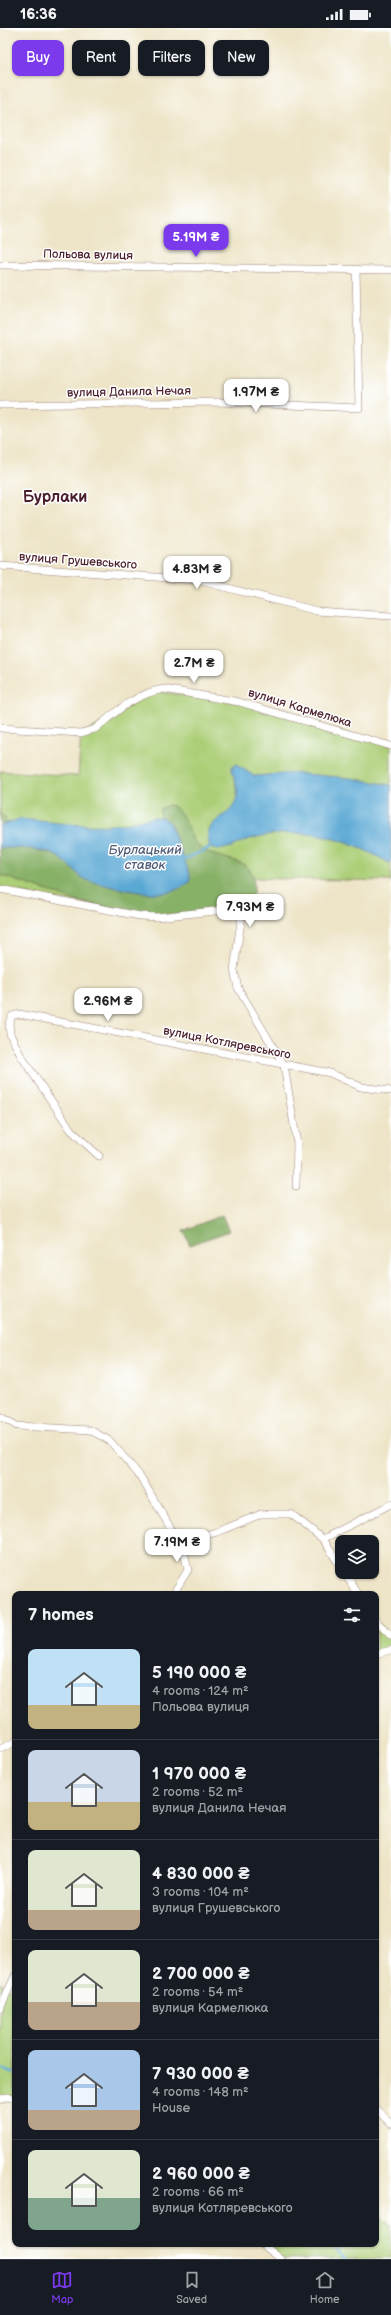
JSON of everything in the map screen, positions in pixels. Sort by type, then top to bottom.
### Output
[{"type":"street","name":"Польова вулиця","points":[[0,265],[391,270]]},
{"type":"street","name":"вулиця Данила Нечая","points":[[0,405],[218,402],[358,408],[356,269]]},
{"type":"street","name":"вулиця Грушевського","points":[[0,566],[197,580],[317,612],[391,616]]},
{"type":"street","name":"вулиця Кармелюка","points":[[0,728],[81,733],[95,729],[128,702],[152,691],[164,688],[239,702],[391,746]]},
{"type":"street","points":[[0,889],[140,916],[157,917],[234,909],[240,912],[241,921],[234,970],[238,988],[284,1065],[297,1143],[296,1186]]},
{"type":"street","name":"вулиця Котляревського","points":[[99,1156],[71,1130],[22,1056],[10,1034],[8,1023],[12,1016],[19,1014],[330,1073],[361,1087],[391,1091]]},
{"type":"street","points":[[0,1416],[17,1426],[90,1430],[110,1441],[140,1476],[184,1552],[188,1570],[175,1591]]},
{"type":"street","points":[[323,1539],[391,1504]]},
{"type":"street","points":[[174,1534],[188,1539],[217,1532],[261,1514],[291,1514],[323,1539],[335,1558]]},
{"type":"street","points":[[348,1579],[356,1591]]},
{"type":"street","points":[[379,1624],[391,1636]]},
{"type":"street","points":[[379,1653],[391,1650]]},
{"type":"street","points":[[0,1749],[12,1743]]},
{"type":"street","points":[[0,2008],[12,1982]]},
{"type":"street","points":[[0,2100],[7,2097],[12,2098]]},
{"type":"street","points":[[379,2112],[391,2124]]},
{"type":"street","points":[[266,2247],[281,2259]]},
{"type":"green space","points":[[152,691],[239,702],[391,746],[391,881],[242,878],[157,917],[0,889],[0,771],[78,776],[81,733],[88,731]]},
{"type":"green space","points":[[168,805],[174,807],[182,815],[193,838],[201,848],[211,854],[241,863],[250,870],[254,881],[254,887],[252,898],[249,903],[234,909],[157,917],[80,902],[0,875],[0,813],[5,818],[5,824],[40,851],[54,854],[81,869],[159,820],[160,809]]},
{"type":"green space","points":[[222,1215],[229,1231],[190,1245],[183,1231]]},
{"type":"green space","points":[[379,1624],[391,1636],[391,1650],[379,1653]]},
{"type":"green space","points":[[0,1982],[12,1991],[12,2098],[0,2100]]},
{"type":"green space","points":[[379,2217],[391,2224],[391,2259],[281,2259],[266,2247],[379,2247]]},
{"type":"water","points":[[236,764],[254,776],[294,773],[351,778],[391,785],[391,864],[358,847],[341,841],[323,836],[305,834],[287,833],[268,835],[250,839],[231,847],[221,849],[210,848],[208,838],[209,830],[217,820],[233,807],[236,800],[237,786],[232,766]]},
{"type":"water","name":"Бурлацький ставок","points":[[152,817],[162,817],[169,822],[190,874],[190,882],[181,888],[162,893],[123,889],[83,878],[63,860],[48,852],[28,848],[0,848],[0,825],[20,819],[70,824],[103,825],[136,822]]},
{"type":"waterway","points":[[183,860],[213,846]]},
{"type":"waterway","points":[[0,2068],[12,2073]]},
{"type":"waterway","points":[[333,2247],[344,2259]]},
{"type":"district","name":"Бурлаки","points":[[55,497]]}]
